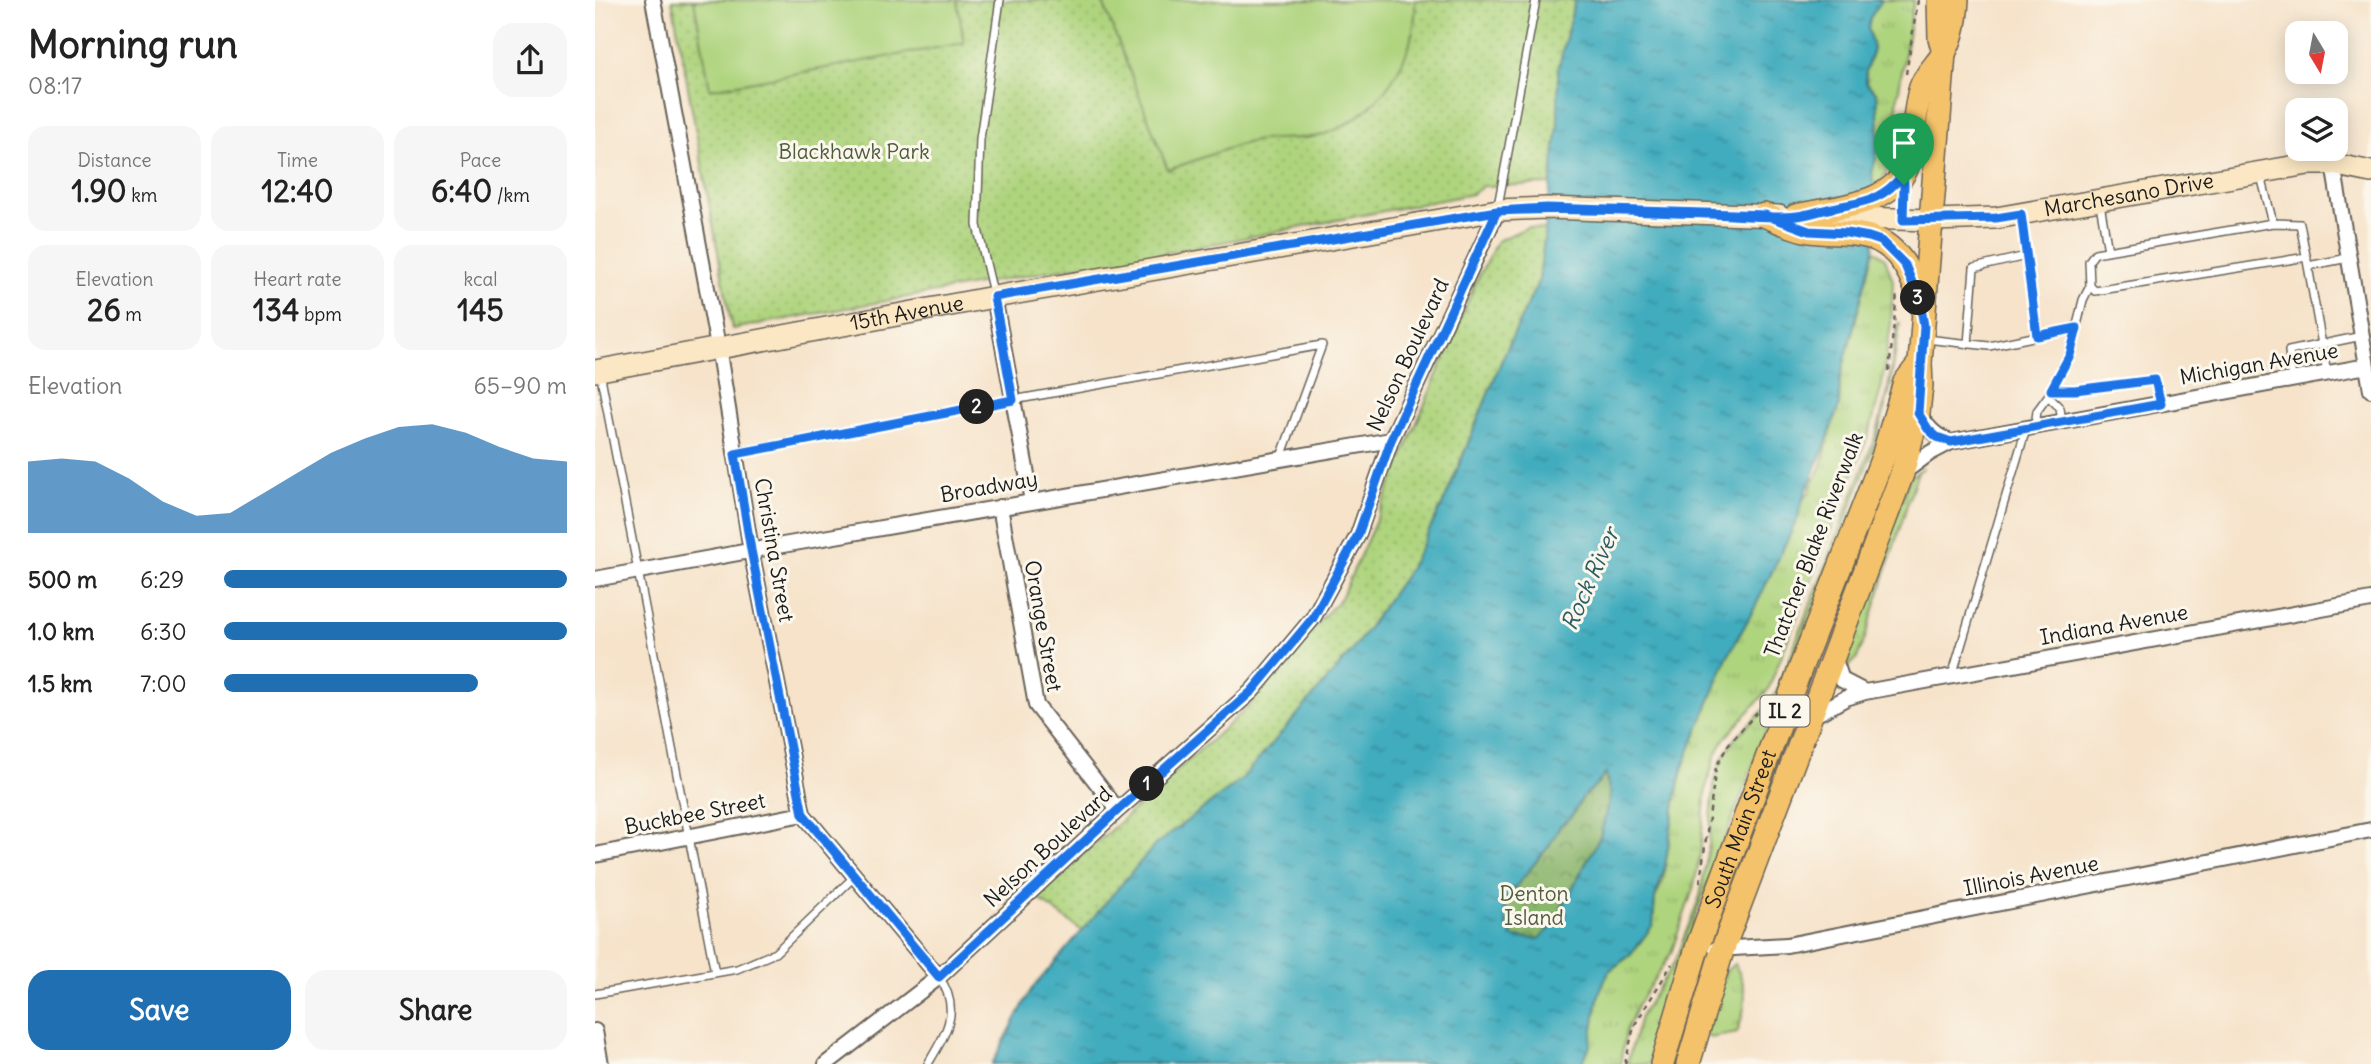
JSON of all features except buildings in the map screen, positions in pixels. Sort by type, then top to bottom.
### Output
[{"type":"main road","name":"South Main Street","points":[[1939,0],[1940,37],[1944,53]]},
{"type":"main road","name":"South Main Street","points":[[1688,1064],[1722,951],[1902,474],[1918,413],[1944,53],[1956,18],[1957,0]]},
{"type":"main road","points":[[1796,216],[1858,204],[1889,190],[1905,173],[1910,160],[1922,84],[1944,53]]},
{"type":"main road","name":"Marchesano Drive","points":[[1888,220],[1996,218],[2308,164],[2333,164],[2371,172]]},
{"type":"main road","name":"15th Avenue","points":[[597,371],[994,297],[1497,211],[1547,208],[1888,220]]},
{"type":"main road","points":[[1765,215],[1809,231],[1869,237],[1888,248],[1905,265],[1912,278],[1923,332]]},
{"type":"main road","name":"South Main Street","points":[[1662,1064],[1698,945],[1802,664],[1883,457],[1905,382],[1920,363]]},
{"type":"street","name":"Christina Street","points":[[653,0],[718,347],[751,550],[803,814],[939,977]]},
{"type":"street","points":[[2333,164],[2371,390]]},
{"type":"street","name":"Nelson Boulevard","points":[[826,1064],[939,977],[1118,810],[1252,691],[1313,618],[1358,535],[1391,440],[1497,211]]},
{"type":"street","points":[[994,297],[1032,501]]},
{"type":"street","name":"Michigan Avenue","points":[[1902,474],[1928,454],[1951,442],[2367,366]]},
{"type":"street","points":[[1918,413],[1937,437],[1951,442]]},
{"type":"street","name":"Broadway","points":[[595,579],[1281,457],[1391,440]]},
{"type":"street","name":"Orange Street","points":[[1000,507],[1036,705],[1118,810]]},
{"type":"street","name":"Indiana Avenue","points":[[1811,717],[1846,698],[1865,692],[2371,600]]},
{"type":"street","points":[[1834,657],[1842,680],[1865,692]]},
{"type":"street","name":"Buckbee Street","points":[[595,855],[803,814]]},
{"type":"street","name":"Illinois Avenue","points":[[1698,945],[1722,951],[1787,945],[2371,830]]},
{"type":"street","points":[[595,1031],[601,1064]]},
{"type":"lane","points":[[994,297],[977,225],[980,139],[1000,0]]},
{"type":"lane","points":[[1497,211],[1536,0]]},
{"type":"lane","points":[[2260,172],[2273,223]]},
{"type":"lane","points":[[2100,201],[2108,251]]},
{"type":"lane","points":[[2021,214],[2037,336]]},
{"type":"lane","points":[[1952,676],[2036,411],[2050,393],[2070,355],[2083,300],[2090,286],[2089,261],[2095,253],[2273,223],[2299,224],[2327,373]]},
{"type":"lane","points":[[1968,344],[1974,268],[2026,256]]},
{"type":"lane","points":[[2090,286],[2095,291],[2307,261],[2349,258]]},
{"type":"lane","points":[[1923,332],[1968,344],[1989,346],[2077,328]]},
{"type":"lane","points":[[2292,380],[2288,351],[2362,336]]},
{"type":"lane","points":[[735,454],[1013,400],[1322,345],[1281,457]]},
{"type":"lane","points":[[597,371],[715,973]]},
{"type":"lane","points":[[2050,393],[2155,380],[2161,404]]},
{"type":"lane","points":[[2050,393],[2060,408],[2062,422]]},
{"type":"lane","points":[[595,994],[737,969],[775,953],[855,876]]},
{"type":"lane","points":[[929,1064],[946,1033],[952,1002],[939,977]]},
{"type":"path","points":[[1905,78],[1918,0]]},
{"type":"path","points":[[1887,380],[1898,289]]},
{"type":"path","points":[[1699,886],[1716,767],[1728,745],[1769,699]]},
{"type":"path","points":[[1625,1064],[1634,1026],[1675,957]]},
{"type":"green space","name":"Blackhawk Park","points":[[672,0],[1575,0],[1558,70],[1558,124],[1551,184],[1484,186],[1472,194],[1083,269],[1078,266],[732,329]]},
{"type":"green space","points":[[694,0],[957,0],[964,43],[710,89]]},
{"type":"green space","points":[[1102,0],[1415,0],[1410,42],[1402,62],[1378,98],[1362,113],[1325,134],[1250,142],[1168,170]]},
{"type":"green space","points":[[1882,0],[1914,0],[1898,95],[1892,162],[1881,182],[1875,187],[1872,174],[1879,141],[1877,93],[1866,83],[1866,70],[1873,49],[1868,28],[1870,17]]},
{"type":"green space","points":[[1528,227],[1545,230],[1539,280],[1504,355],[1446,497],[1410,568],[1352,651],[1241,781],[1155,845],[1082,931],[1036,897],[1248,707],[1291,652],[1341,598],[1476,282],[1497,241]]},
{"type":"green space","points":[[1874,250],[1885,258],[1893,281],[1891,324],[1882,385],[1869,434],[1768,690],[1724,739],[1715,757],[1706,788],[1700,856],[1693,889],[1671,953],[1637,1006],[1626,1031],[1620,1064],[1582,1064],[1590,1046],[1599,993],[1609,971],[1631,955],[1653,925],[1655,898],[1663,881],[1683,767],[1727,658],[1797,520],[1803,499],[1810,492],[1811,485],[1821,469],[1831,430],[1828,427],[1839,406],[1840,379]]},
{"type":"green space","points":[[1898,323],[1890,389],[1876,442],[1698,909],[1650,1064],[1627,1064],[1640,1017],[1674,963],[1700,896],[1709,845],[1714,783],[1721,760],[1735,738],[1766,708],[1777,690],[1876,434],[1887,395]]},
{"type":"green space","points":[[1909,408],[1890,475],[1764,806],[1761,805]]},
{"type":"green space","points":[[1923,468],[1915,480],[1865,638],[1857,658],[1849,667],[1844,651],[1911,476]]},
{"type":"green space","name":"Denton Island","points":[[1606,772],[1610,796],[1600,837],[1557,921],[1539,939],[1514,937],[1507,928],[1504,901],[1549,846],[1560,826],[1571,817],[1583,797]]},
{"type":"green space","points":[[1734,964],[1742,981],[1745,998],[1740,1024],[1737,1033],[1710,1038],[1705,1033],[1726,971]]},
{"type":"water","name":"Rock River","points":[[1575,0],[1882,0],[1870,18],[1868,28],[1873,49],[1866,70],[1866,83],[1877,93],[1878,149],[1872,174],[1875,187],[1874,250],[1840,379],[1839,406],[1797,520],[1727,658],[1683,767],[1665,867],[1655,898],[1653,925],[1630,955],[1609,971],[1599,993],[1590,1046],[1582,1064],[992,1064],[1031,990],[1155,845],[1241,780],[1352,651],[1410,568],[1446,497],[1504,355],[1539,280],[1558,124],[1558,70]],"holes":[[[1606,773],[1610,796],[1600,837],[1565,902],[1558,921],[1539,939],[1514,937],[1507,928],[1504,901],[1549,846],[1560,826],[1571,817],[1583,797]]]},
{"type":"route","points":[[1904,185],[1903,175],[1894,186],[1878,197],[1858,204],[1796,216],[1765,215],[1692,213],[1547,208],[1497,211],[1391,440],[1358,535],[1313,618],[1252,691],[1118,810],[939,977],[803,814],[735,454],[1013,400],[994,297],[1497,211],[1547,208],[1765,215],[1809,231],[1847,233],[1881,241],[1905,265],[1920,302],[1924,326],[1918,413],[1937,437],[1951,442],[2161,404],[2155,380],[2075,390],[2051,390],[2070,355],[2077,328],[2037,336],[2021,214],[1996,218],[1903,220],[1904,185]]}]
